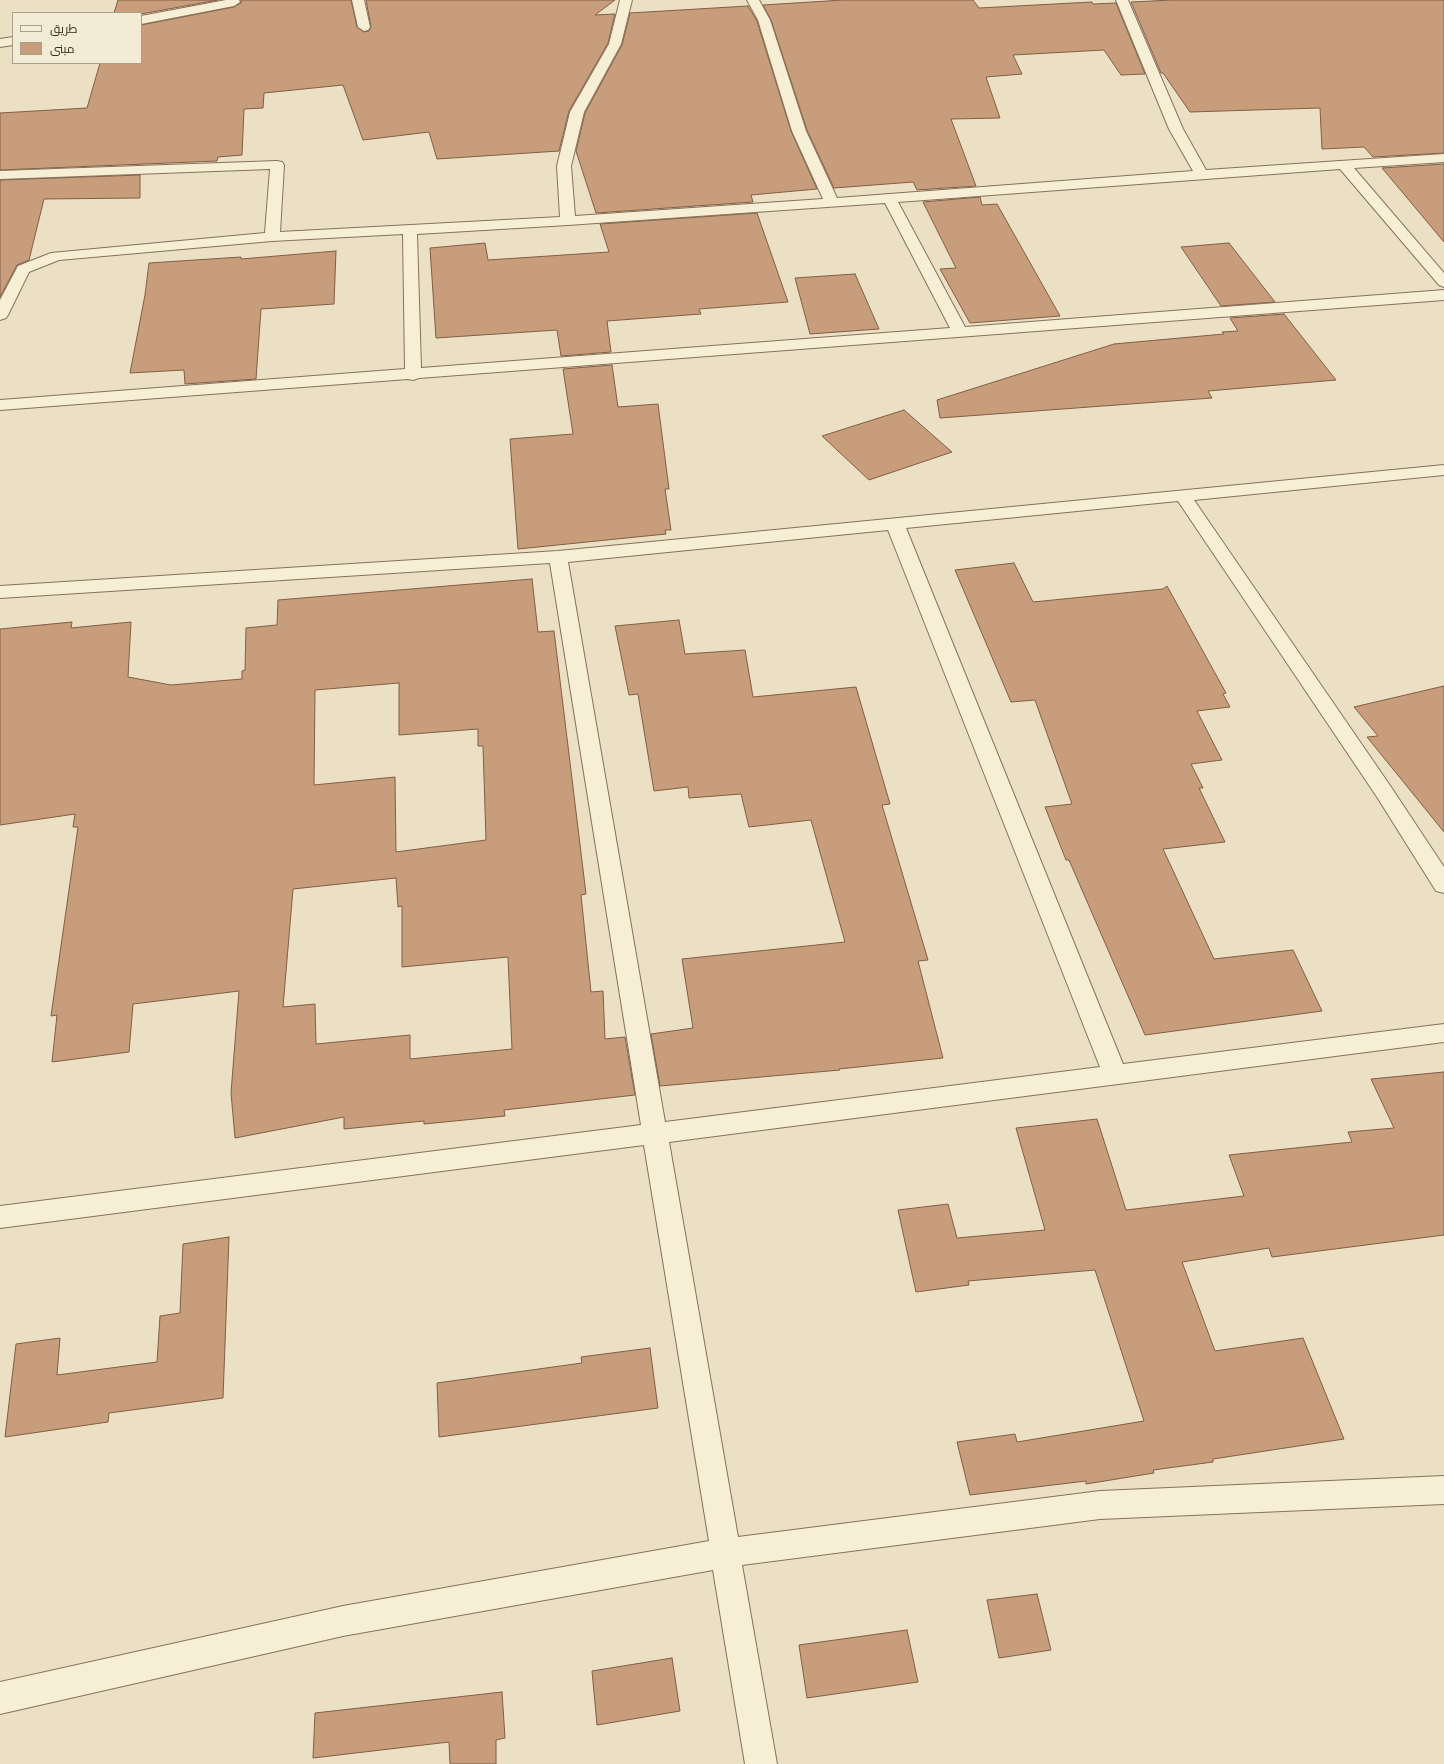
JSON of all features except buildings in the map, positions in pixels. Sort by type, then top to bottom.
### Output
[{"type":"street","points":[[142,20],[226,4],[234,2],[233,0]]},
{"type":"street","points":[[358,0],[364,27]]},
{"type":"street","points":[[568,221],[564,166],[577,112],[615,44],[626,0]]},
{"type":"street","points":[[753,0],[764,20],[782,73],[799,131],[832,203]]},
{"type":"street","points":[[1122,0],[1176,129],[1202,174]]},
{"type":"street","points":[[0,43],[12,41]]},
{"type":"street","points":[[0,315],[23,269],[56,256],[272,237],[568,221],[832,203],[1202,174],[1444,158]]},
{"type":"street","points":[[0,175],[277,165],[272,237]]},
{"type":"street","points":[[1344,165],[1444,282]]},
{"type":"street","points":[[889,198],[960,332]]},
{"type":"street","points":[[410,230],[413,375]]},
{"type":"street","points":[[0,405],[413,375],[1444,295]]},
{"type":"street","points":[[0,592],[558,557],[1444,470]]},
{"type":"street","points":[[1184,496],[1384,792],[1444,885]]},
{"type":"street","points":[[895,524],[1115,1075]]},
{"type":"street","points":[[558,557],[761,1764]]},
{"type":"street","points":[[0,1217],[1444,1033]]},
{"type":"street","points":[[0,1698],[342,1621],[726,1553],[1100,1505],[1444,1490]]}]
